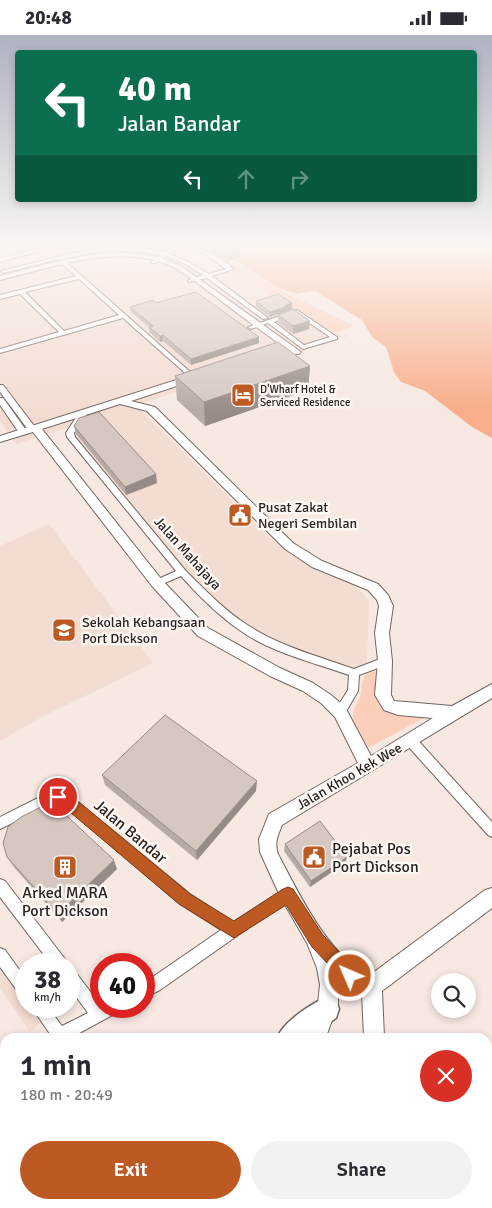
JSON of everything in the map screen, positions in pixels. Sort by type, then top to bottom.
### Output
[{"type":"main road","points":[[295,1033],[327,1009]]},
{"type":"street","points":[[31,302],[63,333]]},
{"type":"street","points":[[107,302],[199,379]]},
{"type":"street","points":[[223,302],[254,324],[283,353]]},
{"type":"street","points":[[243,302],[304,347],[335,338],[297,312],[267,319]]},
{"type":"street","points":[[254,324],[294,309]]},
{"type":"street","points":[[0,351],[123,316]]},
{"type":"street","points":[[0,439],[120,401],[199,379]]},
{"type":"street","points":[[151,409],[155,400],[199,379]]},
{"type":"street","points":[[0,387],[30,429],[158,583],[203,632],[275,672],[308,687],[340,711],[368,766]]},
{"type":"street","points":[[0,400],[30,429]]},
{"type":"street","points":[[120,401],[151,409],[289,546],[317,564],[379,591],[386,606],[382,633],[385,661],[383,695],[388,706],[398,709],[454,713]]},
{"type":"street","name":"Jalan Mahajaya","points":[[83,413],[70,433],[71,437],[199,591],[242,627],[275,645],[354,673]]},
{"type":"street","points":[[158,583],[182,572]]},
{"type":"street","points":[[340,711],[353,691],[354,673],[385,661]]},
{"type":"street","name":"Jalan Khoo Kek Wee","points":[[318,941],[288,894],[270,854],[267,844],[275,820],[492,690]]},
{"type":"street","points":[[410,740],[492,831]]},
{"type":"street","name":"Jalan Bandar","points":[[0,823],[42,802],[58,797],[69,802],[185,899],[234,930]]},
{"type":"street","points":[[0,886],[52,953]]},
{"type":"street","points":[[155,985],[288,894]]},
{"type":"street","points":[[372,987],[492,897]]},
{"type":"street","points":[[318,941],[350,976],[372,987]]},
{"type":"street","points":[[315,1033],[323,1023],[330,990],[328,973],[318,941]]},
{"type":"street","points":[[0,955],[15,976]]},
{"type":"street","points":[[372,987],[374,1033]]},
{"type":"street","points":[[80,990],[90,1003]]},
{"type":"street","points":[[47,1018],[58,1033]]},
{"type":"street","points":[[66,1033],[93,1018]]},
{"type":"shaded area","points":[[0,302],[293,302],[347,337],[131,407],[139,409],[266,535],[290,555],[316,570],[357,587],[369,601],[367,661],[356,669],[285,645],[243,623],[204,592],[184,571],[72,434],[82,423],[16,444],[0,421]]},
{"type":"shaded area","points":[[282,302],[304,302],[354,326],[331,334]]},
{"type":"shaded area","points":[[332,302],[492,302],[492,438],[472,427],[425,391],[401,382],[394,372],[386,347],[372,337],[362,320]]},
{"type":"shaded area","name":"Sekolah Kebangsaan Port Dickson","points":[[49,524],[153,663],[44,716],[0,741],[0,546]]},
{"type":"shaded area","points":[[374,671],[378,674],[383,707],[398,715],[426,717],[368,748],[364,746],[353,719],[353,712],[361,694],[362,683],[366,674]]},
{"type":"shaded area","points":[[0,967],[15,988],[15,1010],[0,988]]},
{"type":"shaded area","points":[[20,1018],[36,1018],[40,1023],[30,1032]]},
{"type":"building","points":[[147,302],[210,302],[259,337],[191,359],[163,335],[160,336],[149,327],[153,326],[130,307]]},
{"type":"building","points":[[257,302],[292,303],[285,307],[270,312]]},
{"type":"building","points":[[293,309],[310,321],[293,326],[278,315]]},
{"type":"building","points":[[278,342],[310,366],[204,402],[175,376]]},
{"type":"building","points":[[99,412],[156,474],[125,487],[74,426],[79,418]]},
{"type":"building","points":[[165,715],[257,781],[196,851],[102,775]]},
{"type":"building","name":"Arked MARA Port Dickson","points":[[54,804],[114,860],[58,914],[7,857],[3,843],[8,827],[21,817],[41,807]]},
{"type":"building","name":"Pejabat Pos Port Dickson","points":[[320,821],[347,857],[311,881],[285,844]]},
{"type":"place","name":"D'Wharf Hotel & Serviced Residence","points":[[243,395]]},
{"type":"place","name":"Pusat Zakat Negeri Sembilan","points":[[240,515]]},
{"type":"place","name":"Sekolah Kebangsaan Port Dickson","points":[[64,630]]},
{"type":"place","name":"Pejabat Pos Port Dickson","points":[[314,857]]},
{"type":"place","name":"Arked MARA Port Dickson","points":[[65,867]]},
{"type":"route","points":[[58,797],[69,802],[185,899],[234,930],[288,894],[318,941],[350,976]]}]
